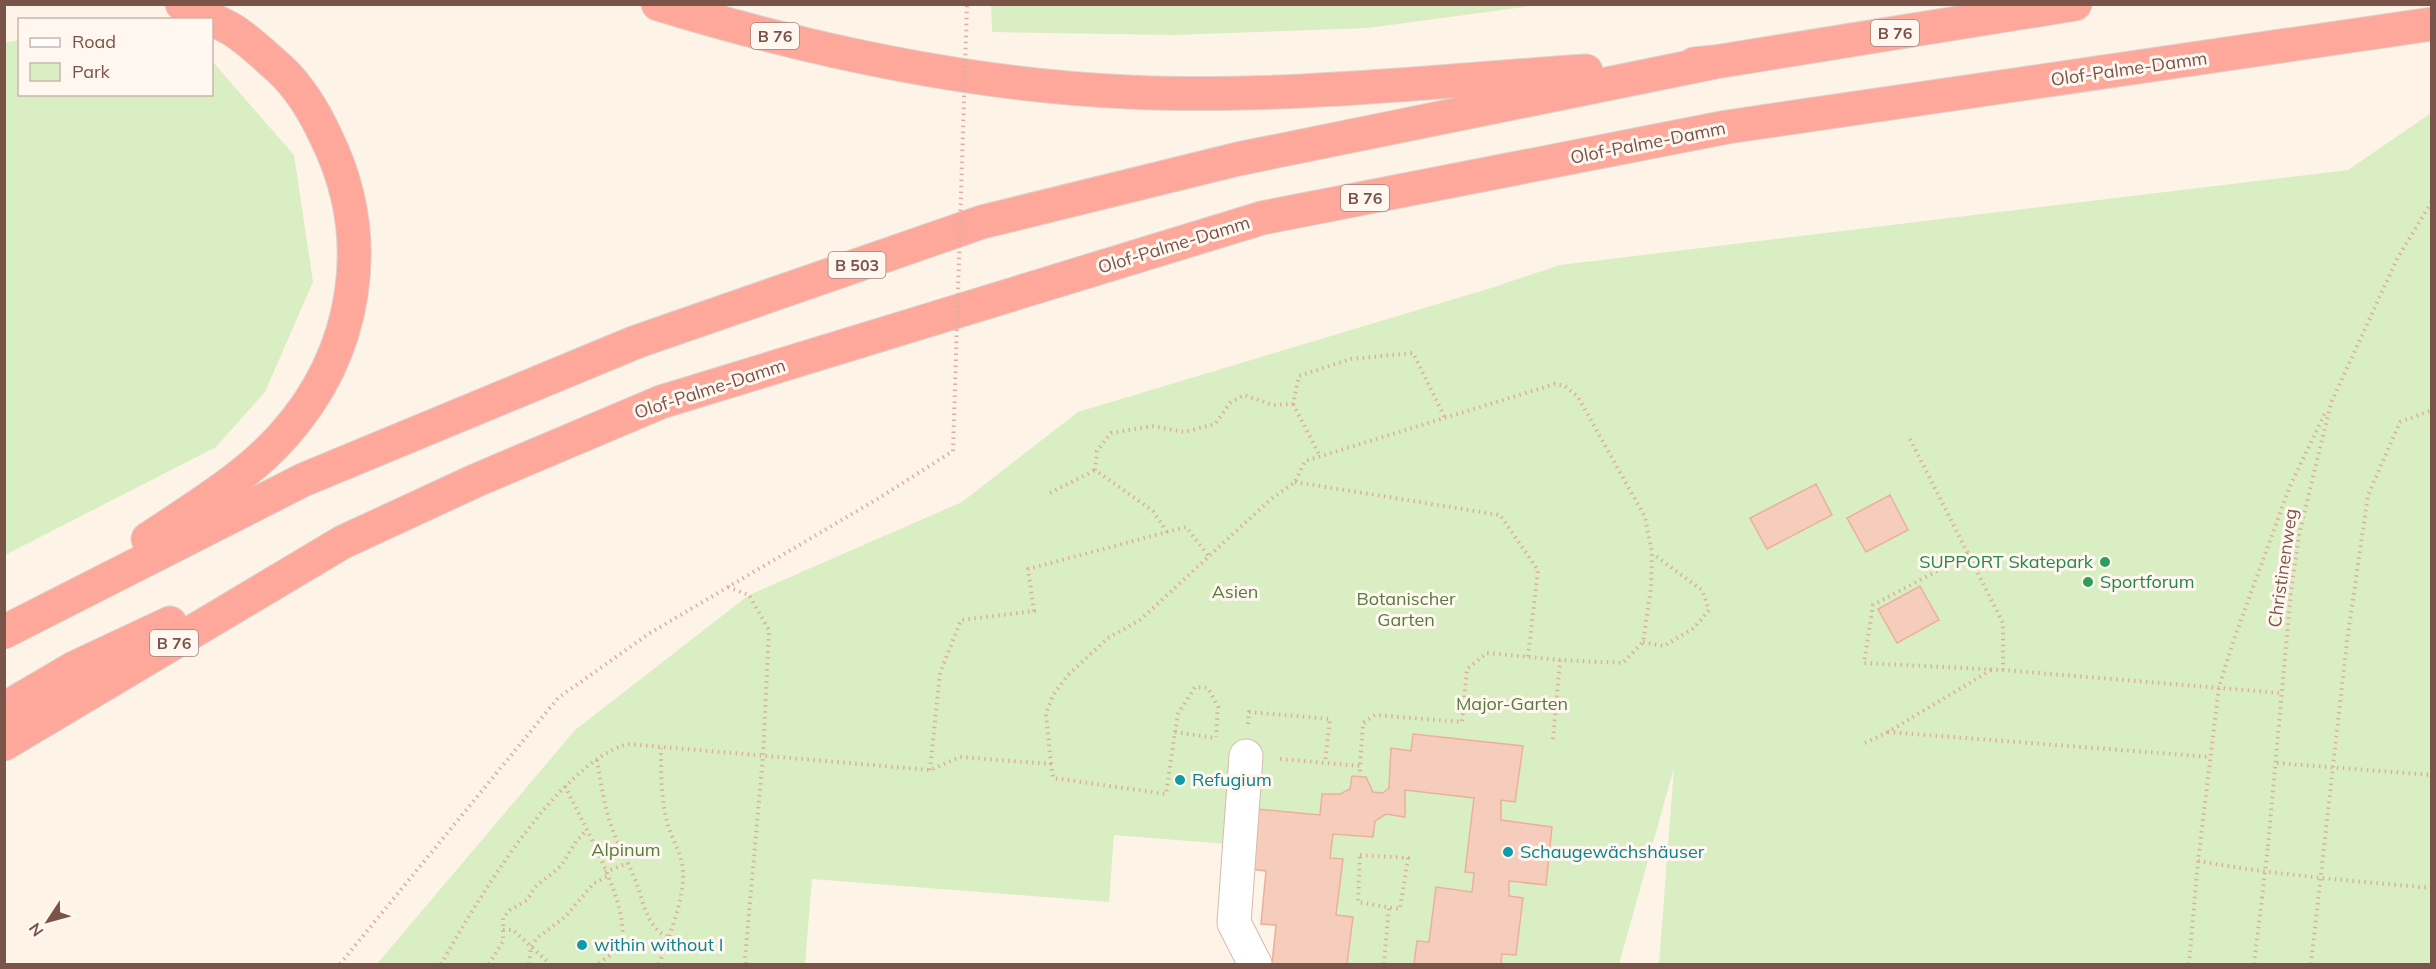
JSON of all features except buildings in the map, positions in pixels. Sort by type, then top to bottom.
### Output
[{"type":"highway","points":[[182,4],[209,18]]},
{"type":"highway","name":"B 76","points":[[658,4],[711,21],[893,65],[1013,82],[1130,92],[1266,92],[1715,62],[2075,4]]},
{"type":"highway","points":[[45,610],[237,478],[282,438],[309,402],[331,365],[348,316],[355,268],[351,208],[338,160],[315,113],[282,71],[232,30],[213,20]]},
{"type":"highway","name":"Olof-Palme-Damm","points":[[4,744],[343,542],[477,480],[661,402],[1262,218],[1727,127],[2432,24]]},
{"type":"highway","name":"B 503","points":[[4,632],[303,480],[636,342],[982,222],[1238,159],[1715,62]]},
{"type":"highway","points":[[4,709],[74,668],[343,542]]},
{"type":"lane","points":[[1246,756],[1234,923],[1255,964]]},
{"type":"path","points":[[340,964],[558,698],[650,633],[879,498],[952,451],[967,4]]},
{"type":"path","name":"Christinenweg","points":[[2254,964],[2277,763],[2291,591],[2299,535],[2331,402],[2397,260],[2432,201]]},
{"type":"path","points":[[1320,456],[1293,404],[1299,376],[1351,359],[1413,353],[1445,418]]},
{"type":"path","points":[[1216,738],[1218,706],[1208,688],[1195,687],[1178,714],[1166,794],[1053,778],[1046,714],[1053,695],[1068,675],[1108,638],[1140,620],[1210,558],[1271,499],[1295,482],[1305,460],[1555,384],[1565,386],[1578,397],[1645,517],[1653,553],[1651,588],[1643,642],[1623,663],[1487,653],[1467,669],[1462,722],[1375,715],[1364,723],[1360,775]]},
{"type":"path","points":[[1095,470],[1097,452],[1111,433],[1152,426],[1184,432],[1215,424],[1230,403],[1244,394],[1274,405],[1293,404]]},
{"type":"path","points":[[2189,964],[2198,861],[2219,687],[2290,486],[2331,402]]},
{"type":"path","points":[[2311,964],[2347,641],[2368,495],[2400,422],[2432,410]]},
{"type":"path","points":[[1910,438],[2003,623],[2003,670]]},
{"type":"path","points":[[1050,493],[1095,470]]},
{"type":"path","points":[[1095,470],[1153,511],[1167,532]]},
{"type":"path","points":[[1295,482],[1500,515],[1538,570],[1528,657]]},
{"type":"path","points":[[930,770],[940,673],[961,620],[1034,611],[1028,569],[1186,527],[1210,558]]},
{"type":"path","points":[[1643,642],[1664,646],[1694,628],[1709,610],[1702,590],[1653,553]]},
{"type":"path","points":[[1969,554],[1873,605],[1864,663],[1991,669],[2281,693]]},
{"type":"path","points":[[727,586],[750,595],[769,630],[763,756],[746,964]]},
{"type":"path","points":[[1553,739],[1560,660]]},
{"type":"path","points":[[1865,743],[1888,732],[1991,669]]},
{"type":"path","points":[[1246,756],[1249,712],[1330,719],[1325,763]]},
{"type":"path","points":[[1175,732],[1216,738],[1234,754],[1360,766]]},
{"type":"path","points":[[1888,732],[2211,757]]},
{"type":"path","points":[[441,964],[474,908],[541,813],[565,786],[613,748],[639,743],[661,748],[930,770],[960,758],[1051,764]]},
{"type":"path","points":[[659,964],[669,938],[681,892],[683,871],[667,822],[661,781],[661,748]]},
{"type":"path","points":[[597,760],[604,802],[612,830],[628,863],[648,918],[659,933],[669,938]]},
{"type":"path","points":[[2277,763],[2432,775]]},
{"type":"path","points":[[565,786],[614,888],[622,921],[623,932],[618,948],[598,964]]},
{"type":"path","points":[[489,964],[503,941],[503,918],[510,910],[527,900],[535,886],[561,866],[577,840],[586,831]]},
{"type":"path","points":[[1360,855],[1408,858],[1400,909],[1389,908],[1358,902],[1360,855]]},
{"type":"path","points":[[2198,861],[2320,879],[2432,888]]},
{"type":"path","points":[[529,964],[531,947],[537,938],[565,917],[593,884],[606,874],[628,863]]},
{"type":"path","points":[[1384,964],[1389,908]]},
{"type":"path","points":[[503,930],[513,930],[550,964]]},
{"type":"green space","points":[[991,4],[1539,5],[1368,28],[1173,35],[992,32]]},
{"type":"green space","points":[[18,40],[18,96],[213,96],[213,62],[294,155],[313,282],[265,392],[216,447],[5,555],[4,43]]},
{"type":"green space","points":[[2431,113],[2431,964],[1659,964],[1674,768],[1619,964],[1272,964],[1276,926],[1261,924],[1266,871],[1239,845],[1114,835],[1109,902],[812,879],[805,964],[377,964],[575,730],[749,595],[962,502],[1078,412],[1491,288],[1560,265],[2348,170]]},
{"type":"place","name":"SUPPORT Skatepark","points":[[2105,562]]},
{"type":"place","name":"Sportforum","points":[[2088,582]]},
{"type":"place","name":"Refugium","points":[[1180,780]]},
{"type":"place","name":"Schaugewächshäuser","points":[[1508,852]]},
{"type":"place","name":"within without I","points":[[582,945]]},
{"type":"park label","name":"Asien","points":[[1235,592]]},
{"type":"park label","name":"Botanischer Garten","points":[[1406,609]]},
{"type":"park label","name":"Major-Garten","points":[[1512,704]]},
{"type":"park label","name":"Alpinum","points":[[626,850]]}]
